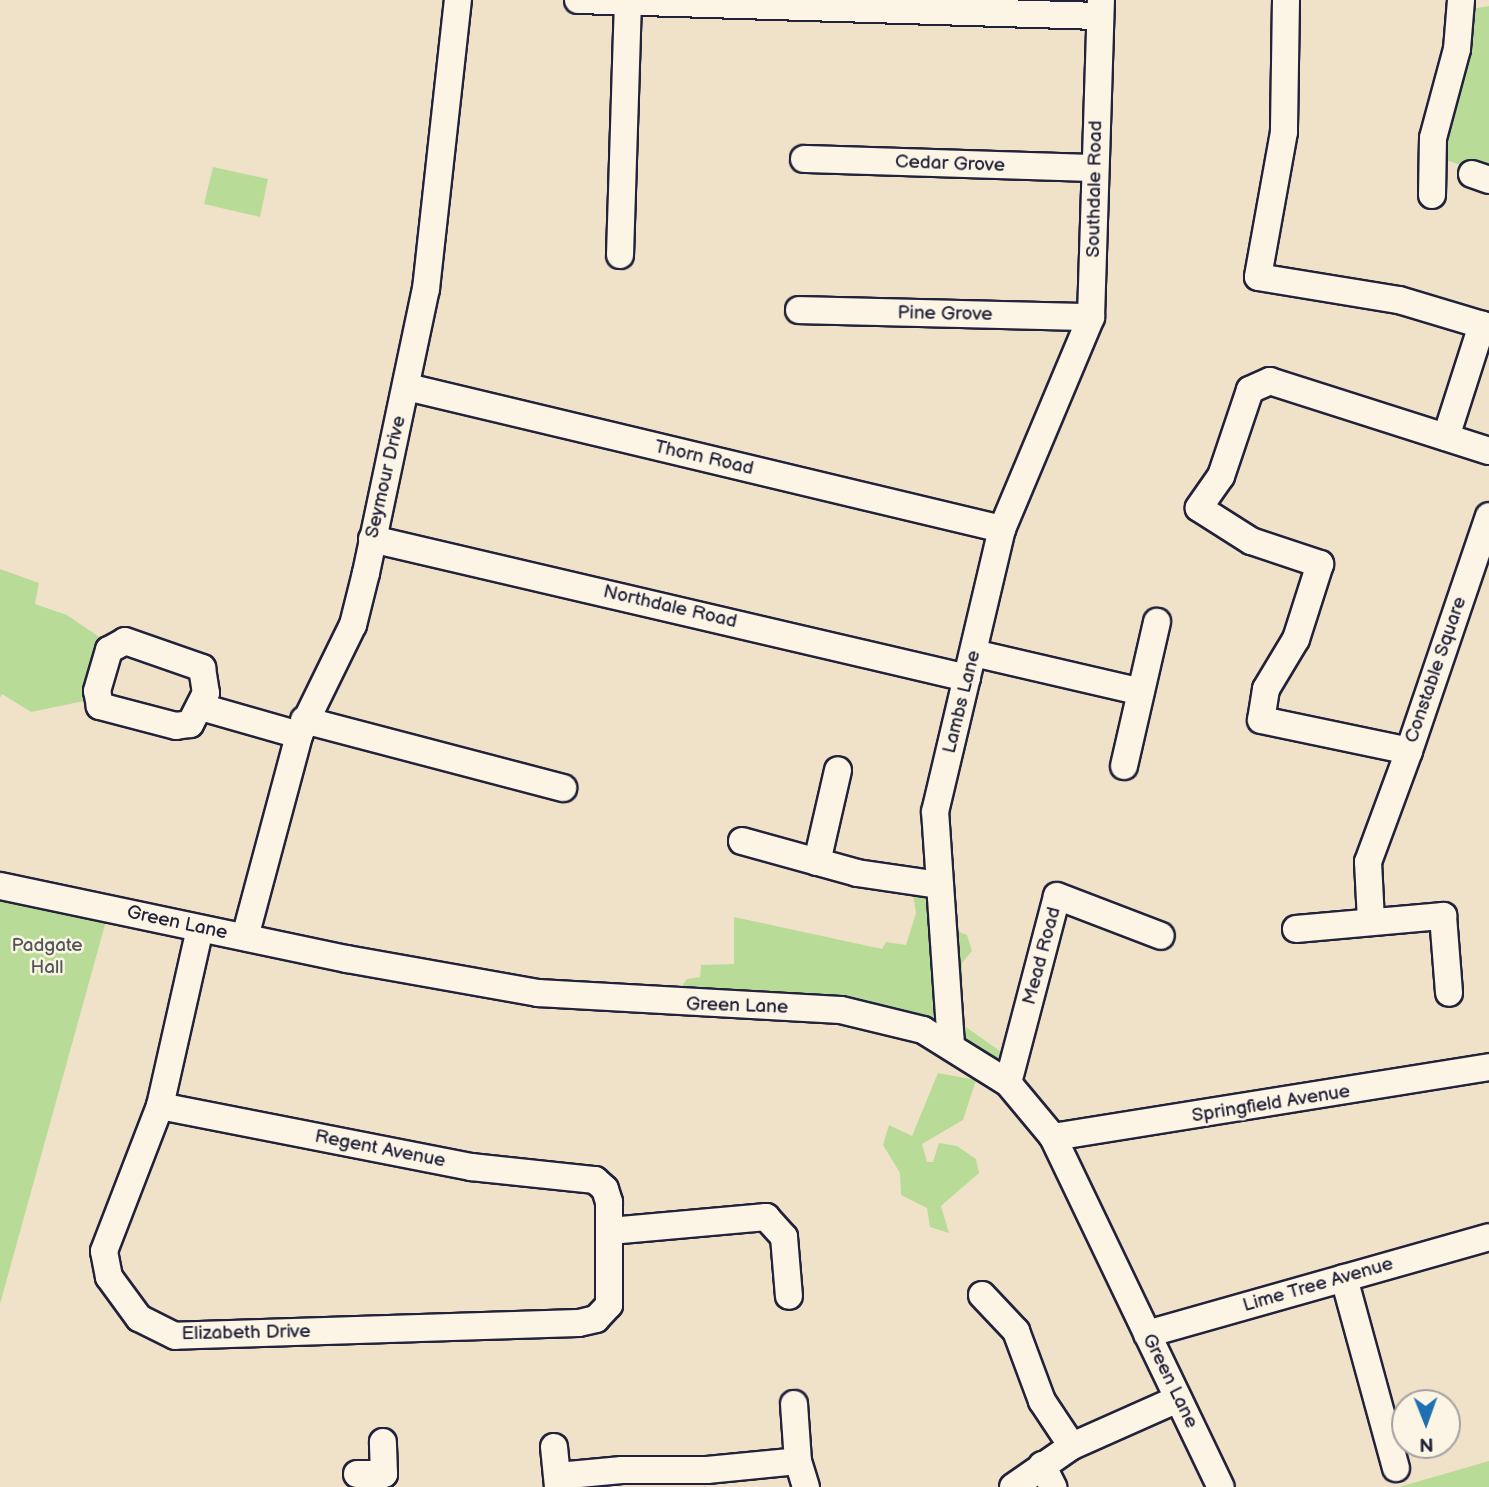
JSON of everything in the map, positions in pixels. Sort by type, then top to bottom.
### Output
[{"type":"street","name":"Seymour Drive","points":[[246,937],[302,728],[353,625],[407,387],[426,289],[458,0]]},
{"type":"street","points":[[578,0],[1100,8]]},
{"type":"street","points":[[1286,0],[1284,132],[1258,277],[1399,300],[1486,326],[1446,437]]},
{"type":"street","points":[[1432,195],[1433,138],[1457,48],[1461,0]]},
{"type":"street","points":[[620,256],[628,2]]},
{"type":"street","name":"Southdale Road","points":[[1069,373],[1091,317],[1100,8]]},
{"type":"street","name":"Cedar Grove","points":[[804,159],[1096,168]]},
{"type":"street","name":"Pine Grove","points":[[799,310],[1091,317]]},
{"type":"street","name":"Lambs Lane","points":[[951,1045],[935,812],[1002,529],[1069,373]]},
{"type":"street","name":"Constable Square","points":[[1489,451],[1270,381],[1250,390],[1221,476],[1199,508],[1251,541],[1320,564],[1296,639],[1266,689],[1261,720],[1409,751],[1489,516]]},
{"type":"street","name":"Thorn Road","points":[[407,387],[1002,529]]},
{"type":"street","name":"Northdale Road","points":[[372,540],[970,665],[1141,692]]},
{"type":"street","points":[[1124,766],[1158,622]]},
{"type":"street","points":[[201,707],[563,788]]},
{"type":"street","points":[[1371,922],[1368,862],[1409,751]]},
{"type":"street","points":[[817,862],[838,770]]},
{"type":"street","points":[[742,841],[903,883],[939,885]]},
{"type":"street","name":"Green Lane","points":[[0,886],[200,929],[538,993],[868,1014],[923,1030],[1008,1083],[1053,1137],[1221,1487]]},
{"type":"street","name":"Mead Road","points":[[1008,1083],[1057,896],[1161,936]]},
{"type":"street","points":[[1296,929],[1443,916],[1449,993]]},
{"type":"street","name":"Elizabeth Drive","points":[[200,929],[160,1106],[104,1251],[109,1277],[139,1318],[161,1333],[578,1324],[602,1315],[610,1298],[610,1231]]},
{"type":"street","name":"Springfield Avenue","points":[[1053,1137],[1489,1067]]},
{"type":"street","name":"Regent Avenue","points":[[160,1106],[471,1167],[588,1178],[601,1184],[607,1195],[610,1231]]},
{"type":"street","points":[[610,1231],[766,1217],[784,1237],[789,1295]]},
{"type":"street","name":"Lime Tree Avenue","points":[[1147,1334],[1489,1237]]},
{"type":"street","points":[[1344,1278],[1396,1468]]},
{"type":"street","points":[[990,1311],[1023,1344],[1042,1401],[1072,1446]]},
{"type":"street","points":[[1013,1487],[1048,1476],[1072,1446],[1178,1399]]},
{"type":"street","points":[[794,1404],[798,1461],[806,1487]]},
{"type":"street","points":[[357,1474],[384,1480],[383,1442]]},
{"type":"street","points":[[554,1447],[558,1481],[622,1470],[707,1470],[798,1461]]},
{"type":"green space","points":[[1489,6],[1489,175],[1443,159],[1439,144],[1472,9]]},
{"type":"green space","points":[[213,167],[268,179],[260,217],[204,204]]},
{"type":"green space","points":[[0,569],[39,583],[35,604],[67,615],[108,643],[89,700],[31,712],[2,694],[0,698]]},
{"type":"green space","points":[[912,888],[935,889],[952,929],[967,935],[972,951],[962,963],[963,1025],[1007,1056],[1000,1073],[936,1027],[680,989],[687,979],[700,977],[701,965],[734,964],[734,917],[882,949],[886,942],[906,945],[916,913]]},
{"type":"green space","name":"Padgate Hall","points":[[0,900],[106,921],[0,1304]]},
{"type":"green space","points":[[938,1073],[976,1080],[963,1120],[922,1144],[927,1162],[933,1162],[939,1143],[957,1146],[976,1159],[979,1173],[941,1206],[949,1233],[930,1227],[927,1208],[901,1195],[900,1173],[883,1145],[889,1125],[912,1136]]},
{"type":"green space","points":[[1489,1461],[1489,1487],[1399,1487]]}]
